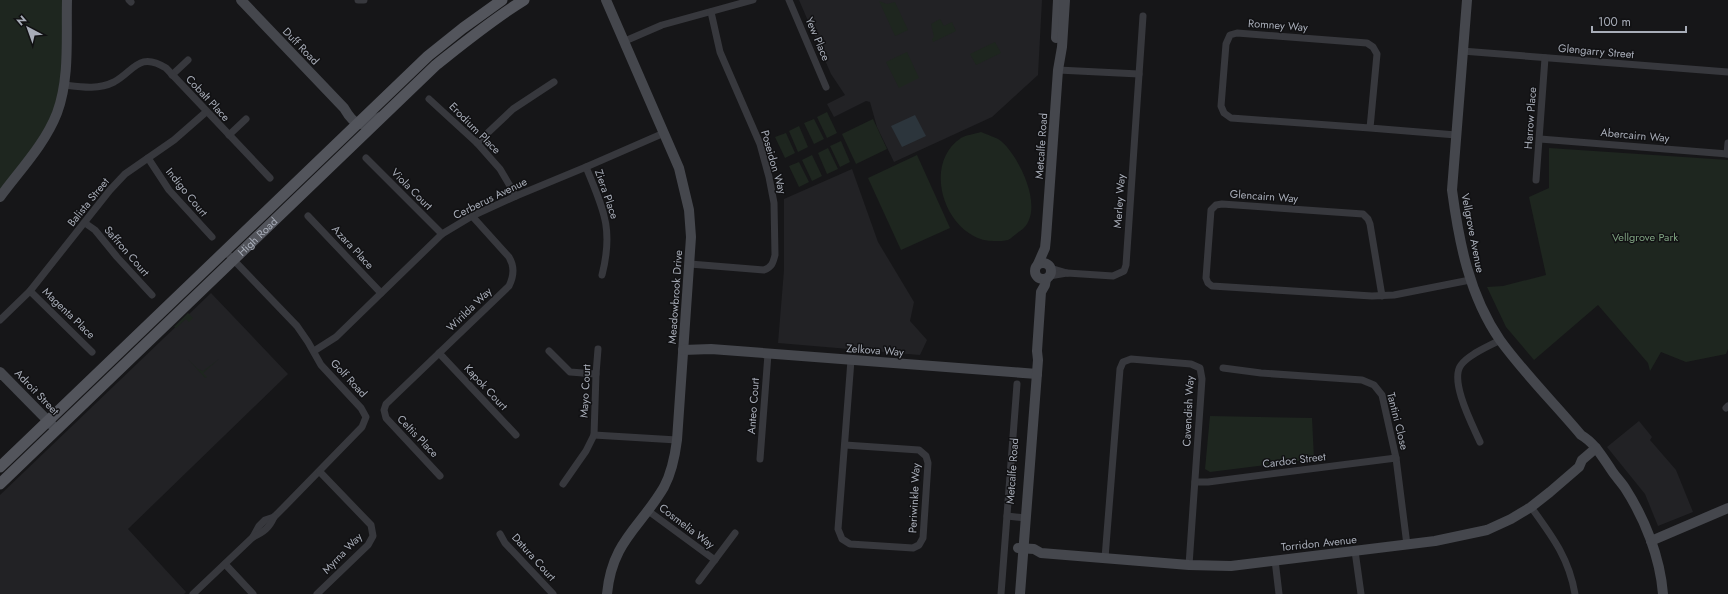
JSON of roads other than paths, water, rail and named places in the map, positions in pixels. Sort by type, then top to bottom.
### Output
[{"type":"main road","name":"High Road","points":[[0,467],[359,124],[428,56],[463,28],[502,0]]},
{"type":"main road","name":"High Road","points":[[0,484],[436,65],[470,36],[499,15],[524,0]]},
{"type":"street","points":[[0,197],[45,137],[57,113],[64,85],[67,0]]},
{"type":"street","name":"Duff Road","points":[[242,0],[344,108],[356,115],[359,124]]},
{"type":"street","points":[[358,0],[364,0]]},
{"type":"street","name":"Meadowbrook Drive","points":[[606,0],[679,168],[689,210],[691,237],[677,440],[674,460],[664,487],[620,548],[612,567],[607,594]]},
{"type":"street","points":[[624,42],[662,25],[753,0]]},
{"type":"street","name":"Yew Place","points":[[789,0],[826,87]]},
{"type":"street","name":"Metcalfe Road","points":[[1058,0],[1056,32],[1058,70]]},
{"type":"street","name":"Metcalfe Road","points":[[1014,594],[1020,552],[1041,292],[1046,273],[1044,248],[1065,0]]},
{"type":"street","name":"Vellgrove Avenue","points":[[1467,0],[1452,190],[1456,221],[1470,280],[1487,318],[1500,340],[1581,435],[1588,439],[1596,452],[1608,462],[1611,470],[1636,505],[1651,541],[1658,564],[1662,594]]},
{"type":"street","name":"Poseidon Way","points":[[690,264],[764,270],[770,268],[775,255],[774,203],[769,177],[760,144],[720,52],[711,12]]},
{"type":"street","name":"Merley Way","points":[[1046,273],[1113,276],[1124,271],[1126,265],[1143,16]]},
{"type":"street","name":"Romney Way","points":[[1370,128],[1377,54],[1373,47],[1367,43],[1237,33],[1230,35],[1226,44],[1221,106],[1224,114],[1231,118],[1456,135]]},
{"type":"street","name":"Glengarry Street","points":[[1462,51],[1728,72]]},
{"type":"street","name":"Harrow Place","points":[[1536,180],[1545,58]]},
{"type":"street","name":"Cobalt Place","points":[[172,75],[188,60]]},
{"type":"street","name":"Cobalt Place","points":[[64,85],[85,88],[100,87],[114,82],[140,62],[156,62],[166,68],[270,178]]},
{"type":"street","points":[[1058,70],[1139,74]]},
{"type":"street","points":[[478,143],[513,109],[554,82]]},
{"type":"street","name":"Erodium Place","points":[[429,98],[478,143],[500,169],[516,196]]},
{"type":"street","name":"Balista Street","points":[[0,320],[30,291],[110,190],[125,174],[174,140],[206,112]]},
{"type":"street","points":[[352,145],[359,124],[372,122],[382,116]]},
{"type":"street","name":"Cobalt Place","points":[[229,135],[246,119]]},
{"type":"street","name":"Cerberus Avenue","points":[[314,351],[336,337],[442,234],[472,216],[664,133]]},
{"type":"street","name":"Abercairn Way","points":[[1540,139],[1728,154]]},
{"type":"street","points":[[1728,143],[1728,154]]},
{"type":"street","name":"Indigo Court","points":[[148,158],[174,195],[212,237]]},
{"type":"street","name":"Viola Court","points":[[366,158],[442,234]]},
{"type":"street","name":"Ziera Place","points":[[586,167],[606,218],[608,232],[606,259],[602,274]]},
{"type":"street","name":"Glencairn Way","points":[[1382,296],[1370,224],[1368,219],[1362,214],[1222,204],[1214,206],[1211,210],[1206,278],[1210,285],[1382,296],[1470,280]]},
{"type":"street","name":"Azara Place","points":[[308,216],[381,293]]},
{"type":"street","name":"Wirilda Way","points":[[384,410],[386,404],[509,286],[513,278],[512,263],[509,258],[472,216]]},
{"type":"street","name":"Saffron Court","points":[[85,223],[95,230],[117,257],[152,295]]},
{"type":"street","name":"Metcalfe Road","points":[[1044,248],[1034,271],[1046,273]]},
{"type":"street","name":"Golf Road","points":[[194,594],[253,537],[264,520],[274,517],[320,472],[362,427],[366,417],[361,408],[321,365],[314,351],[297,326],[225,251]]},
{"type":"street","name":"Magenta Place","points":[[30,291],[92,352]]},
{"type":"street","points":[[1480,442],[1464,406],[1457,375],[1460,366],[1466,360],[1500,340]]},
{"type":"street","name":"Zelkova Way","points":[[684,347],[699,346],[711,349],[768,354],[1034,374]]},
{"type":"street","name":"Mayo Court","points":[[564,484],[586,451],[594,435],[598,349]]},
{"type":"street","points":[[549,351],[570,372],[596,374]]},
{"type":"street","name":"Kapok Court","points":[[439,353],[516,435]]},
{"type":"street","name":"Anteo Court","points":[[760,459],[768,354]]},
{"type":"street","name":"Cavendish Way","points":[[1105,558],[1120,368],[1123,362],[1131,359],[1138,359],[1191,364],[1200,368],[1202,379],[1189,565]]},
{"type":"street","name":"Periwinkle Way","points":[[845,445],[919,450],[926,456],[928,462],[923,538],[919,545],[913,548],[850,544],[842,539],[838,529],[851,360]]},
{"type":"street","name":"Tantini Close","points":[[1223,368],[1261,373],[1362,380],[1374,385],[1382,395],[1396,458],[1407,544]]},
{"type":"street","name":"Adroit Street","points":[[0,372],[54,432]]},
{"type":"street","name":"Adroit Street","points":[[0,380],[46,423]]},
{"type":"street","points":[[1001,594],[1017,384]]},
{"type":"street","name":"Celtis Place","points":[[384,410],[386,418],[440,476]]},
{"type":"street","points":[[594,435],[677,440]]},
{"type":"street","name":"Torridon Avenue","points":[[1020,552],[1032,556],[1041,553],[1189,565],[1230,566],[1435,541],[1487,530],[1511,519],[1531,507],[1579,467],[1585,465],[1596,452]]},
{"type":"street","name":"Cardoc Street","points":[[1195,482],[1208,482],[1396,458]]},
{"type":"street","name":"Myrna Way","points":[[317,594],[368,545],[373,536],[371,524],[320,472]]},
{"type":"street","points":[[1531,507],[1558,545],[1566,561],[1573,594]]},
{"type":"street","points":[[1651,541],[1728,508]]},
{"type":"street","name":"Cosmelia Way","points":[[647,510],[715,560]]},
{"type":"street","points":[[1007,516],[1023,518]]},
{"type":"street","name":"Cosmelia Way","points":[[698,581],[736,533]]},
{"type":"street","name":"Datura Court","points":[[500,534],[505,543],[553,594]]},
{"type":"street","points":[[1356,551],[1361,594]]},
{"type":"street","name":"Metcalfe Road","points":[[1020,552],[1020,594]]},
{"type":"street","points":[[1275,560],[1279,594]]},
{"type":"street","points":[[225,564],[253,594]]},
{"type":"park label","name":"Vellgrove Park","points":[[1645,237]]}]
